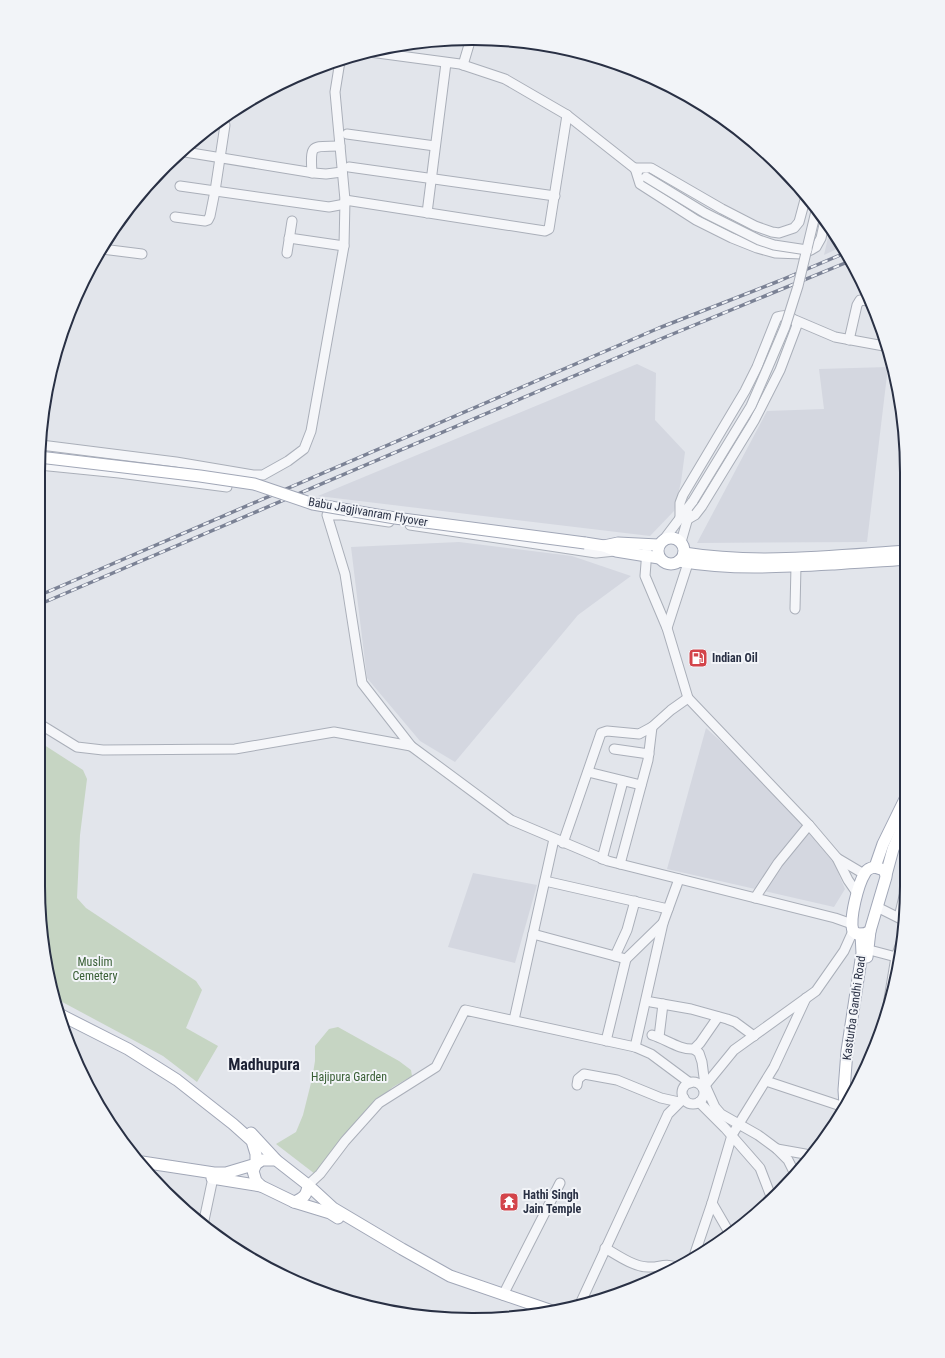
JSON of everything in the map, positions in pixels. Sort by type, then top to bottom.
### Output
[{"type":"main road","name":"Babu Jagjivanram Flyover","points":[[46,458],[254,484],[312,504],[394,518],[604,546]]},
{"type":"main road","points":[[604,546],[618,543],[657,542],[674,537],[685,555],[720,567],[747,568],[796,566],[900,559]]},
{"type":"main road","points":[[657,542],[659,558]]},
{"type":"main road","points":[[604,546],[616,551],[659,558],[670,564],[685,555],[751,559],[900,551]]},
{"type":"main road","points":[[875,867],[883,844],[900,809]]},
{"type":"main road","points":[[859,930],[877,907],[893,849],[900,833]]},
{"type":"main road","points":[[859,930],[857,893],[864,874],[868,869],[875,867],[882,869],[886,875]]},
{"type":"main road","name":"Kasturba Gandhi Road","points":[[852,1083],[853,1052],[865,949],[859,930]]},
{"type":"main road","name":"Kasturba Gandhi Road","points":[[844,1096],[847,1051],[865,949]]},
{"type":"main road","points":[[65,1011],[130,1045],[179,1076],[239,1122],[276,1160],[308,1185],[333,1208],[450,1276],[540,1307]]},
{"type":"main road","points":[[66,1018],[128,1049],[177,1080],[233,1124],[252,1141],[256,1154],[256,1164],[253,1171],[256,1181],[261,1186]]},
{"type":"main road","points":[[152,1168],[214,1175],[256,1164],[262,1160],[276,1160]]},
{"type":"main road","points":[[148,1163],[214,1175],[261,1186],[294,1202],[330,1213],[448,1281],[528,1309]]},
{"type":"main road","points":[[294,1202],[303,1198],[307,1193],[308,1185]]},
{"type":"street","points":[[463,65],[469,45]]},
{"type":"street","points":[[385,54],[463,65],[505,80],[567,115],[646,177],[705,213],[758,240],[807,250]]},
{"type":"street","points":[[427,213],[446,62]]},
{"type":"street","points":[[46,446],[176,462],[253,475],[263,475],[288,461],[304,449],[311,431],[344,246],[346,170],[340,146],[335,92],[339,67]]},
{"type":"street","points":[[180,186],[329,207],[346,202],[545,231],[550,229],[567,115]]},
{"type":"street","points":[[175,217],[205,221],[208,220],[215,191],[226,126]]},
{"type":"street","points":[[347,134],[435,146]]},
{"type":"street","points":[[312,173],[311,154],[315,147],[340,146]]},
{"type":"street","points":[[189,153],[312,173],[326,174],[346,170],[431,179],[555,196]]},
{"type":"street","points":[[635,168],[651,168],[722,209],[755,226],[772,232],[779,233],[794,228],[799,222],[804,203]]},
{"type":"street","points":[[635,168],[640,184],[696,220],[732,238],[757,248],[775,253],[802,254],[816,247],[821,238],[823,228]]},
{"type":"street","points":[[684,519],[693,501],[751,406],[768,367],[785,327],[798,286],[815,216]]},
{"type":"street","points":[[287,253],[292,221]]},
{"type":"street","points":[[775,253],[779,233]]},
{"type":"street","points":[[289,238],[344,246]]},
{"type":"street","points":[[108,250],[142,254]]},
{"type":"street","points":[[849,340],[857,305],[860,300],[863,300]]},
{"type":"street","points":[[667,628],[685,555],[684,519],[680,503],[745,391],[757,367],[777,317],[791,317],[835,337],[879,343]]},
{"type":"street","points":[[795,320],[797,325],[780,370],[754,421],[695,515],[684,519],[657,542],[646,556],[645,576],[667,628],[688,698],[809,824],[838,858],[848,880],[857,893]]},
{"type":"street","points":[[45,466],[119,473],[227,487]]},
{"type":"street","points":[[616,551],[596,553],[342,515],[328,515],[345,574],[362,683],[411,746],[511,820],[563,843],[602,859],[620,864],[835,918],[859,930],[816,991],[734,1050],[704,1086]]},
{"type":"street","points":[[795,609],[796,566]]},
{"type":"street","points":[[563,843],[601,733],[607,731],[639,734],[652,727],[671,710],[688,698]]},
{"type":"street","points":[[45,727],[77,747],[103,750],[235,749],[334,732],[411,746]]},
{"type":"street","points":[[620,864],[641,785],[652,727]]},
{"type":"street","points":[[614,749],[648,754]]},
{"type":"street","points":[[588,772],[641,785]]},
{"type":"street","points":[[602,859],[623,781]]},
{"type":"street","points":[[755,898],[778,863],[809,824]]},
{"type":"street","points":[[514,1020],[554,839]]},
{"type":"street","points":[[838,858],[864,874]]},
{"type":"street","points":[[635,1047],[663,923],[679,879]]},
{"type":"street","points":[[545,881],[668,909]]},
{"type":"street","points":[[615,956],[627,930],[635,901]]},
{"type":"street","points":[[877,907],[899,917]]},
{"type":"street","points":[[606,1040],[626,959],[663,923]]},
{"type":"street","points":[[533,934],[626,959]]},
{"type":"street","points":[[865,949],[894,956]]},
{"type":"street","points":[[696,1250],[732,1135],[774,1067],[806,998]]},
{"type":"street","points":[[651,1002],[691,1010],[735,1022],[754,1036]]},
{"type":"street","points":[[663,1004],[656,1036],[684,1048],[694,1048],[718,1017]]},
{"type":"street","points":[[308,1185],[320,1174],[345,1141],[379,1104],[436,1067],[465,1010],[606,1040],[635,1047],[651,1054],[690,1083],[697,1083],[704,1086],[715,1107],[721,1114],[739,1123],[777,1148],[788,1160],[792,1169]]},
{"type":"street","points":[[577,1085],[578,1079],[584,1074],[617,1080],[660,1098],[681,1100],[696,1104],[703,1097],[704,1086],[701,1057],[694,1048]]},
{"type":"street","points":[[766,1081],[839,1105]]},
{"type":"street","points":[[583,1298],[668,1114],[681,1100],[685,1087],[690,1083]]},
{"type":"street","points":[[699,1102],[732,1135],[760,1168],[770,1193]]},
{"type":"street","points":[[777,1148],[805,1154]]},
{"type":"street","points":[[204,1219],[214,1175]]},
{"type":"street","points":[[503,1295],[560,1183]]},
{"type":"street","points":[[712,1203],[727,1229]]},
{"type":"street","points":[[605,1248],[626,1260],[645,1267],[655,1267],[663,1264],[670,1265]]},
{"type":"shaded area","points":[[828,236],[837,249],[824,255]]},
{"type":"shaded area","points":[[637,364],[656,373],[655,420],[685,452],[681,482],[674,511],[650,536],[318,496]]},
{"type":"shaded area","points":[[886,367],[887,371],[867,542],[697,543],[767,411],[824,409],[819,369]]},
{"type":"shaded area","points":[[459,542],[572,556],[631,576],[578,615],[455,762],[420,741],[367,678],[351,547]]},
{"type":"shaded area","points":[[706,728],[745,763],[783,805],[830,853],[845,889],[834,907],[667,869]]},
{"type":"shaded area","points":[[473,873],[537,885],[515,963],[448,947]]},
{"type":"green space","name":"Muslim Cemetery","points":[[45,746],[83,770],[87,779],[80,835],[77,898],[86,908],[196,981],[202,990],[186,1028],[218,1046],[197,1082],[163,1056],[62,1002],[53,969],[46,913]]},
{"type":"green space","name":"Hajipura Garden","points":[[338,1027],[399,1061],[411,1070],[412,1076],[393,1087],[376,1101],[315,1174],[276,1144],[296,1132],[303,1115],[312,1079],[315,1061],[315,1046],[329,1029]]},
{"type":"railway","points":[[45,593],[659,328],[779,281],[840,255]]},
{"type":"railway","points":[[45,602],[663,338],[845,263]]},
{"type":"place","name":"Indian Oil","points":[[698,658]]},
{"type":"place","name":"Hathi Singh Jain Temple","points":[[509,1202]]},
{"type":"district","name":"Madhupura","points":[[264,1064]]}]
